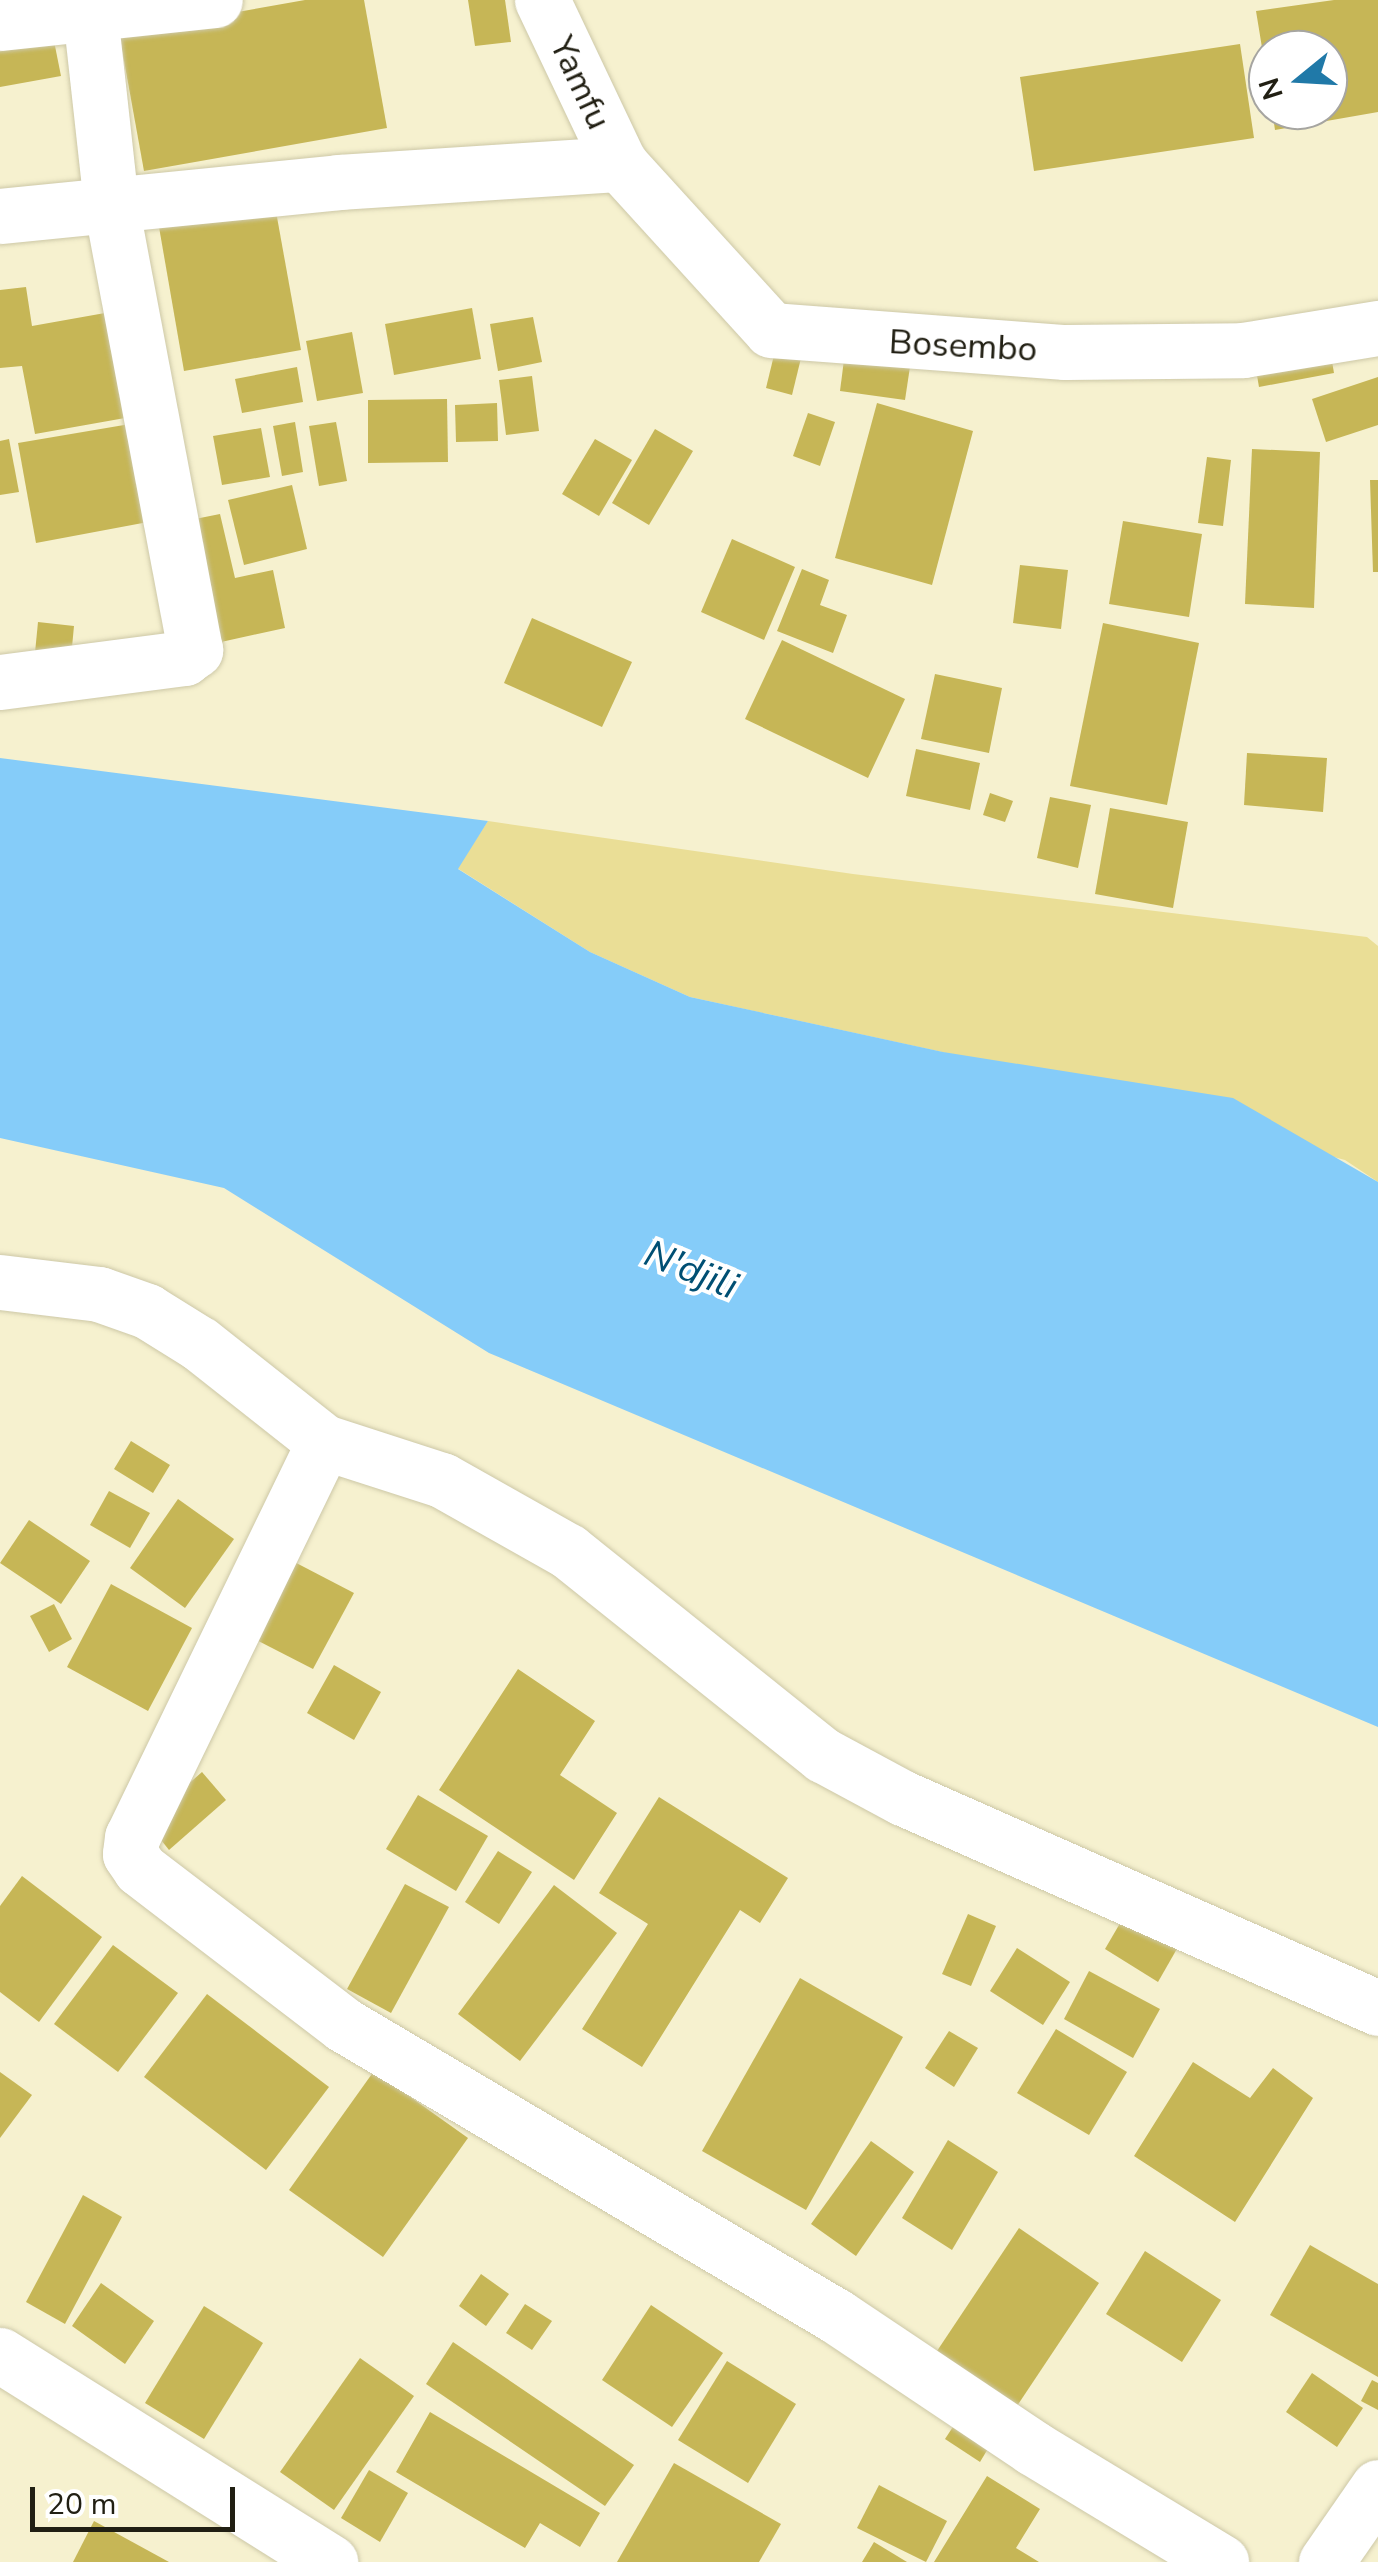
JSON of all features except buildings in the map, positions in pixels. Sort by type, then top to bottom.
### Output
[{"type":"street","points":[[0,23],[215,0]]},
{"type":"street","name":"Yamfu","points":[[542,0],[620,164]]},
{"type":"street","points":[[0,682],[184,658],[195,650],[111,204],[90,15]]},
{"type":"street","points":[[0,216],[620,164]]},
{"type":"street","name":"Bosembo","points":[[620,164],[755,314],[788,336],[1065,352],[1243,350],[1378,328]]},
{"type":"street","points":[[0,1282],[99,1294],[147,1310],[200,1344],[324,1442],[442,1480],[492,1503],[568,1551],[824,1755],[887,1790],[1378,2008]]},
{"type":"street","points":[[324,1442],[132,1837],[130,1854],[140,1869],[344,2025],[836,2316],[1033,2448],[1220,2562]]},
{"type":"street","points":[[0,2355],[330,2562]]},
{"type":"street","points":[[1326,2562],[1378,2487]]},
{"type":"shaded area","points":[[488,821],[853,874],[1367,937],[1378,946],[1378,1182],[1345,1160],[942,1052],[690,997],[590,952],[457,868]]},
{"type":"water","name":"N'djili","points":[[0,758],[488,821],[458,869],[590,952],[690,997],[943,1052],[1233,1098],[1378,1182],[1378,1727],[489,1353],[224,1188],[0,1138]]}]
